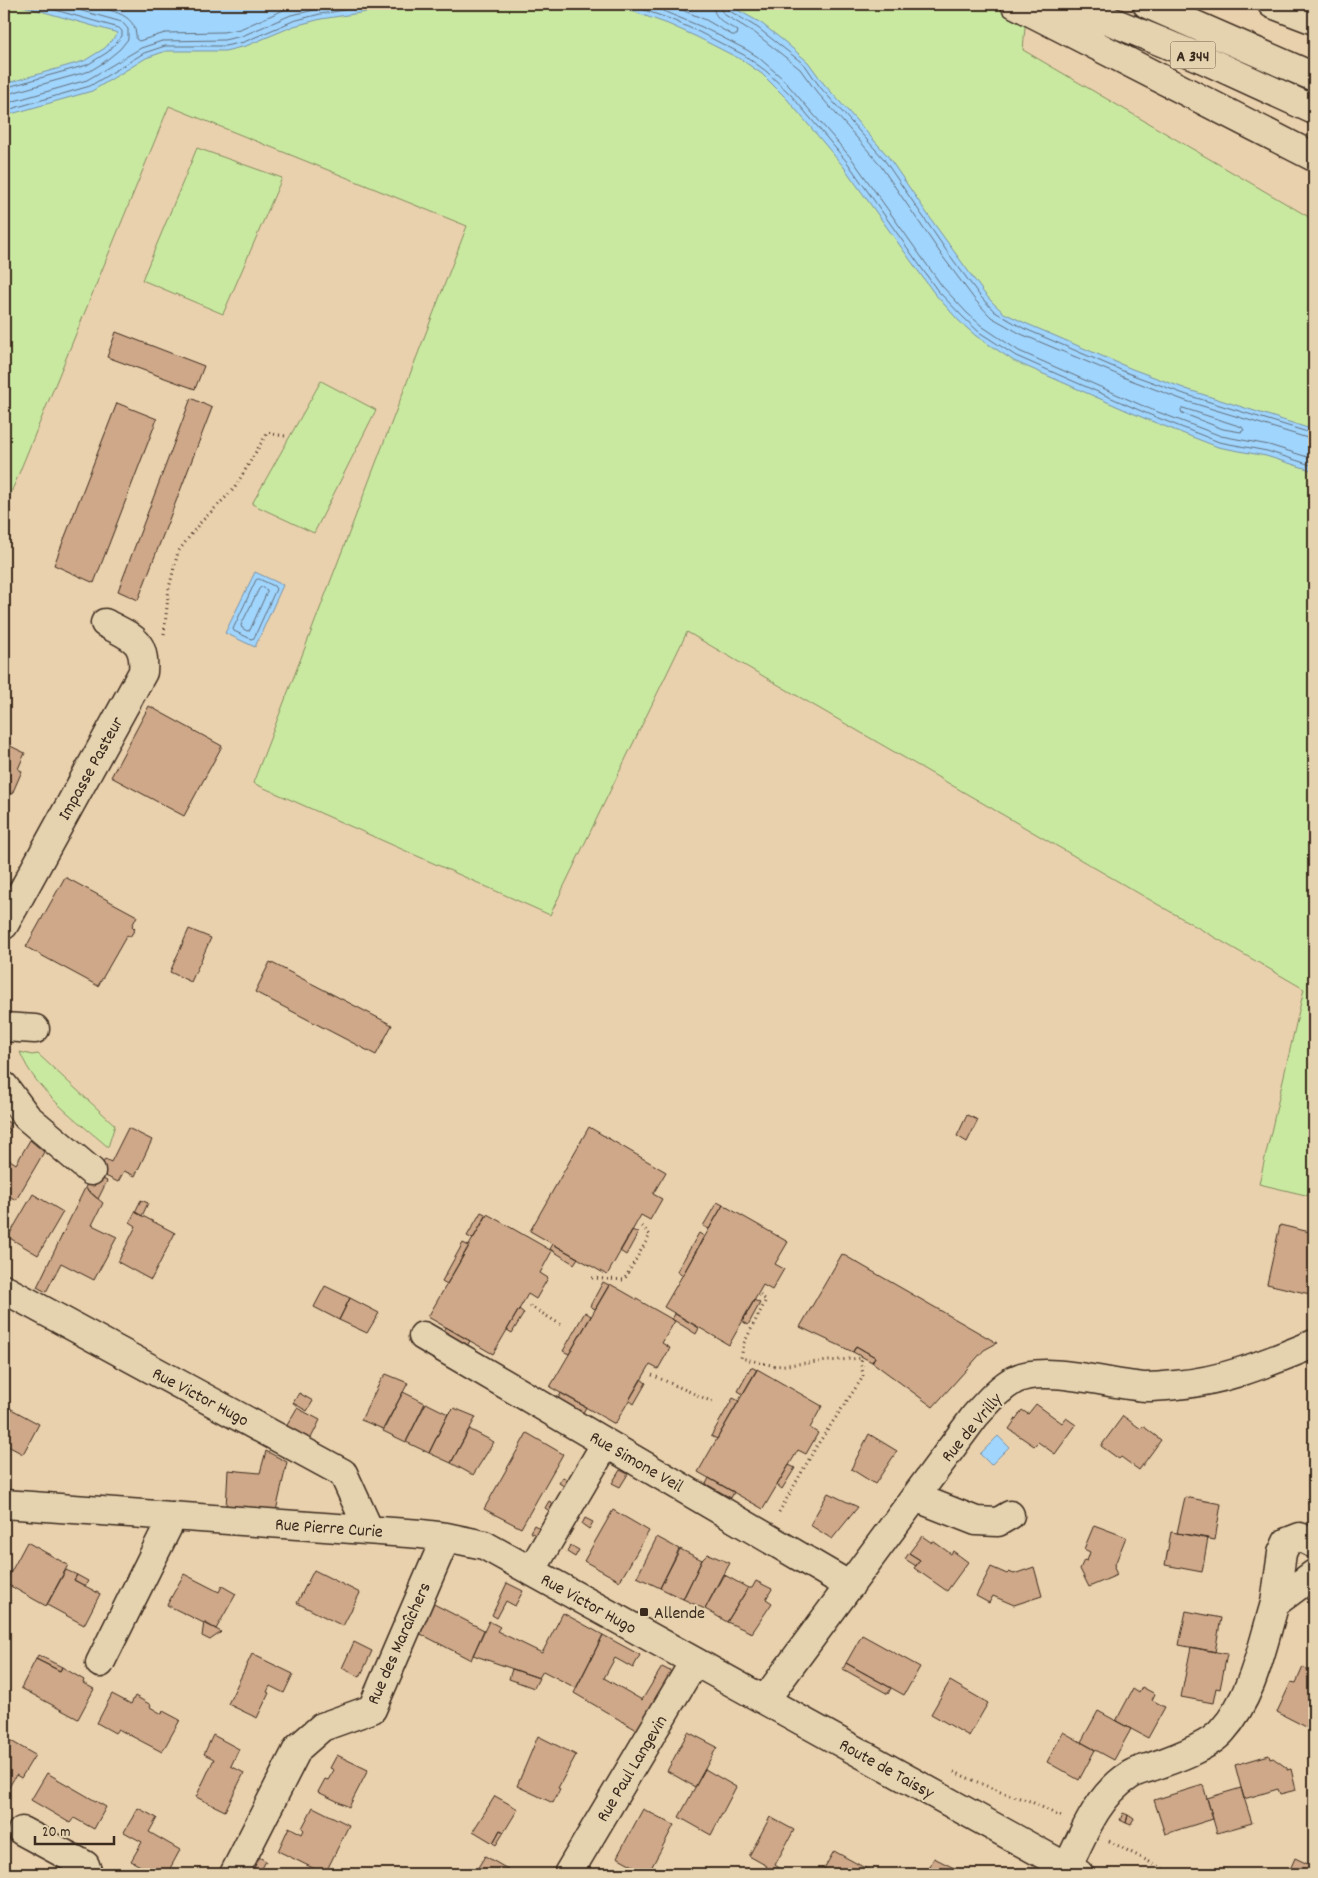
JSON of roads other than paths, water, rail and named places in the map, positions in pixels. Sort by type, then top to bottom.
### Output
[{"type":"main road","points":[[1015,4],[1314,157]]},
{"type":"main road","name":"A 344","points":[[1069,4],[1203,59],[1314,110]]},
{"type":"main road","name":"A 344","points":[[1148,4],[1314,77]]},
{"type":"main road","points":[[1272,4],[1314,20]]},
{"type":"main road","name":"Impasse Pasteur","points":[[4,925],[143,672],[145,657],[137,642],[105,623]]},
{"type":"main road","points":[[4,1027],[35,1029]]},
{"type":"main road","points":[[4,1086],[27,1117],[91,1171]]},
{"type":"main road","name":"Rue Victor Hugo","points":[[4,1289],[343,1473],[369,1530]]},
{"type":"main road","name":"Rue Simone Veil","points":[[423,1336],[850,1586]]},
{"type":"main road","name":"Rue de Vrilly","points":[[765,1700],[975,1416],[1000,1390],[1015,1380],[1031,1375],[1054,1375],[1146,1387],[1209,1382],[1253,1368],[1314,1344]]},
{"type":"main road","points":[[531,1571],[606,1443]]},
{"type":"main road","points":[[915,1497],[976,1521],[998,1522],[1010,1515]]},
{"type":"main road","name":"Rue Pierre Curie","points":[[4,1504],[369,1530],[446,1537],[484,1545]]},
{"type":"main road","points":[[100,1663],[173,1516]]},
{"type":"main road","name":"Rue des Maraîchers","points":[[234,1874],[298,1748],[322,1727],[372,1709],[446,1537]]},
{"type":"main road","points":[[1070,1872],[1087,1829],[1098,1808],[1116,1786],[1132,1774],[1202,1745],[1222,1732],[1248,1694],[1275,1603],[1282,1553],[1287,1542],[1300,1537],[1314,1544]]},
{"type":"main road","name":"Rue Victor Hugo","points":[[484,1545],[694,1662]]},
{"type":"main road","points":[[1275,1603],[1314,1574]]},
{"type":"main road","name":"Route de Taissy","points":[[694,1662],[1070,1872]]},
{"type":"main road","name":"Rue Paul Langevin","points":[[568,1874],[694,1662]]},
{"type":"main road","points":[[22,1831],[85,1864],[88,1874]]},
{"type":"water","points":[[16,4],[418,4],[321,19],[294,26],[246,46],[225,51],[166,51],[146,58],[92,91],[4,116],[4,84],[84,61],[105,48],[118,33]]},
{"type":"water","points":[[612,4],[727,4],[761,23],[808,62],[824,84],[887,155],[984,293],[1004,313],[1132,369],[1189,390],[1314,430],[1314,471],[1266,456],[1218,447],[1146,419],[1014,361],[976,336],[959,321],[934,293],[843,166],[787,99],[762,74],[742,60],[697,37],[668,24]]},
{"type":"water","points":[[255,572],[283,585],[255,647],[225,633]]},
{"type":"water","points":[[998,1436],[1009,1447],[991,1465],[980,1454]]},
{"type":"place","name":"Allende","points":[[644,1612]]}]
